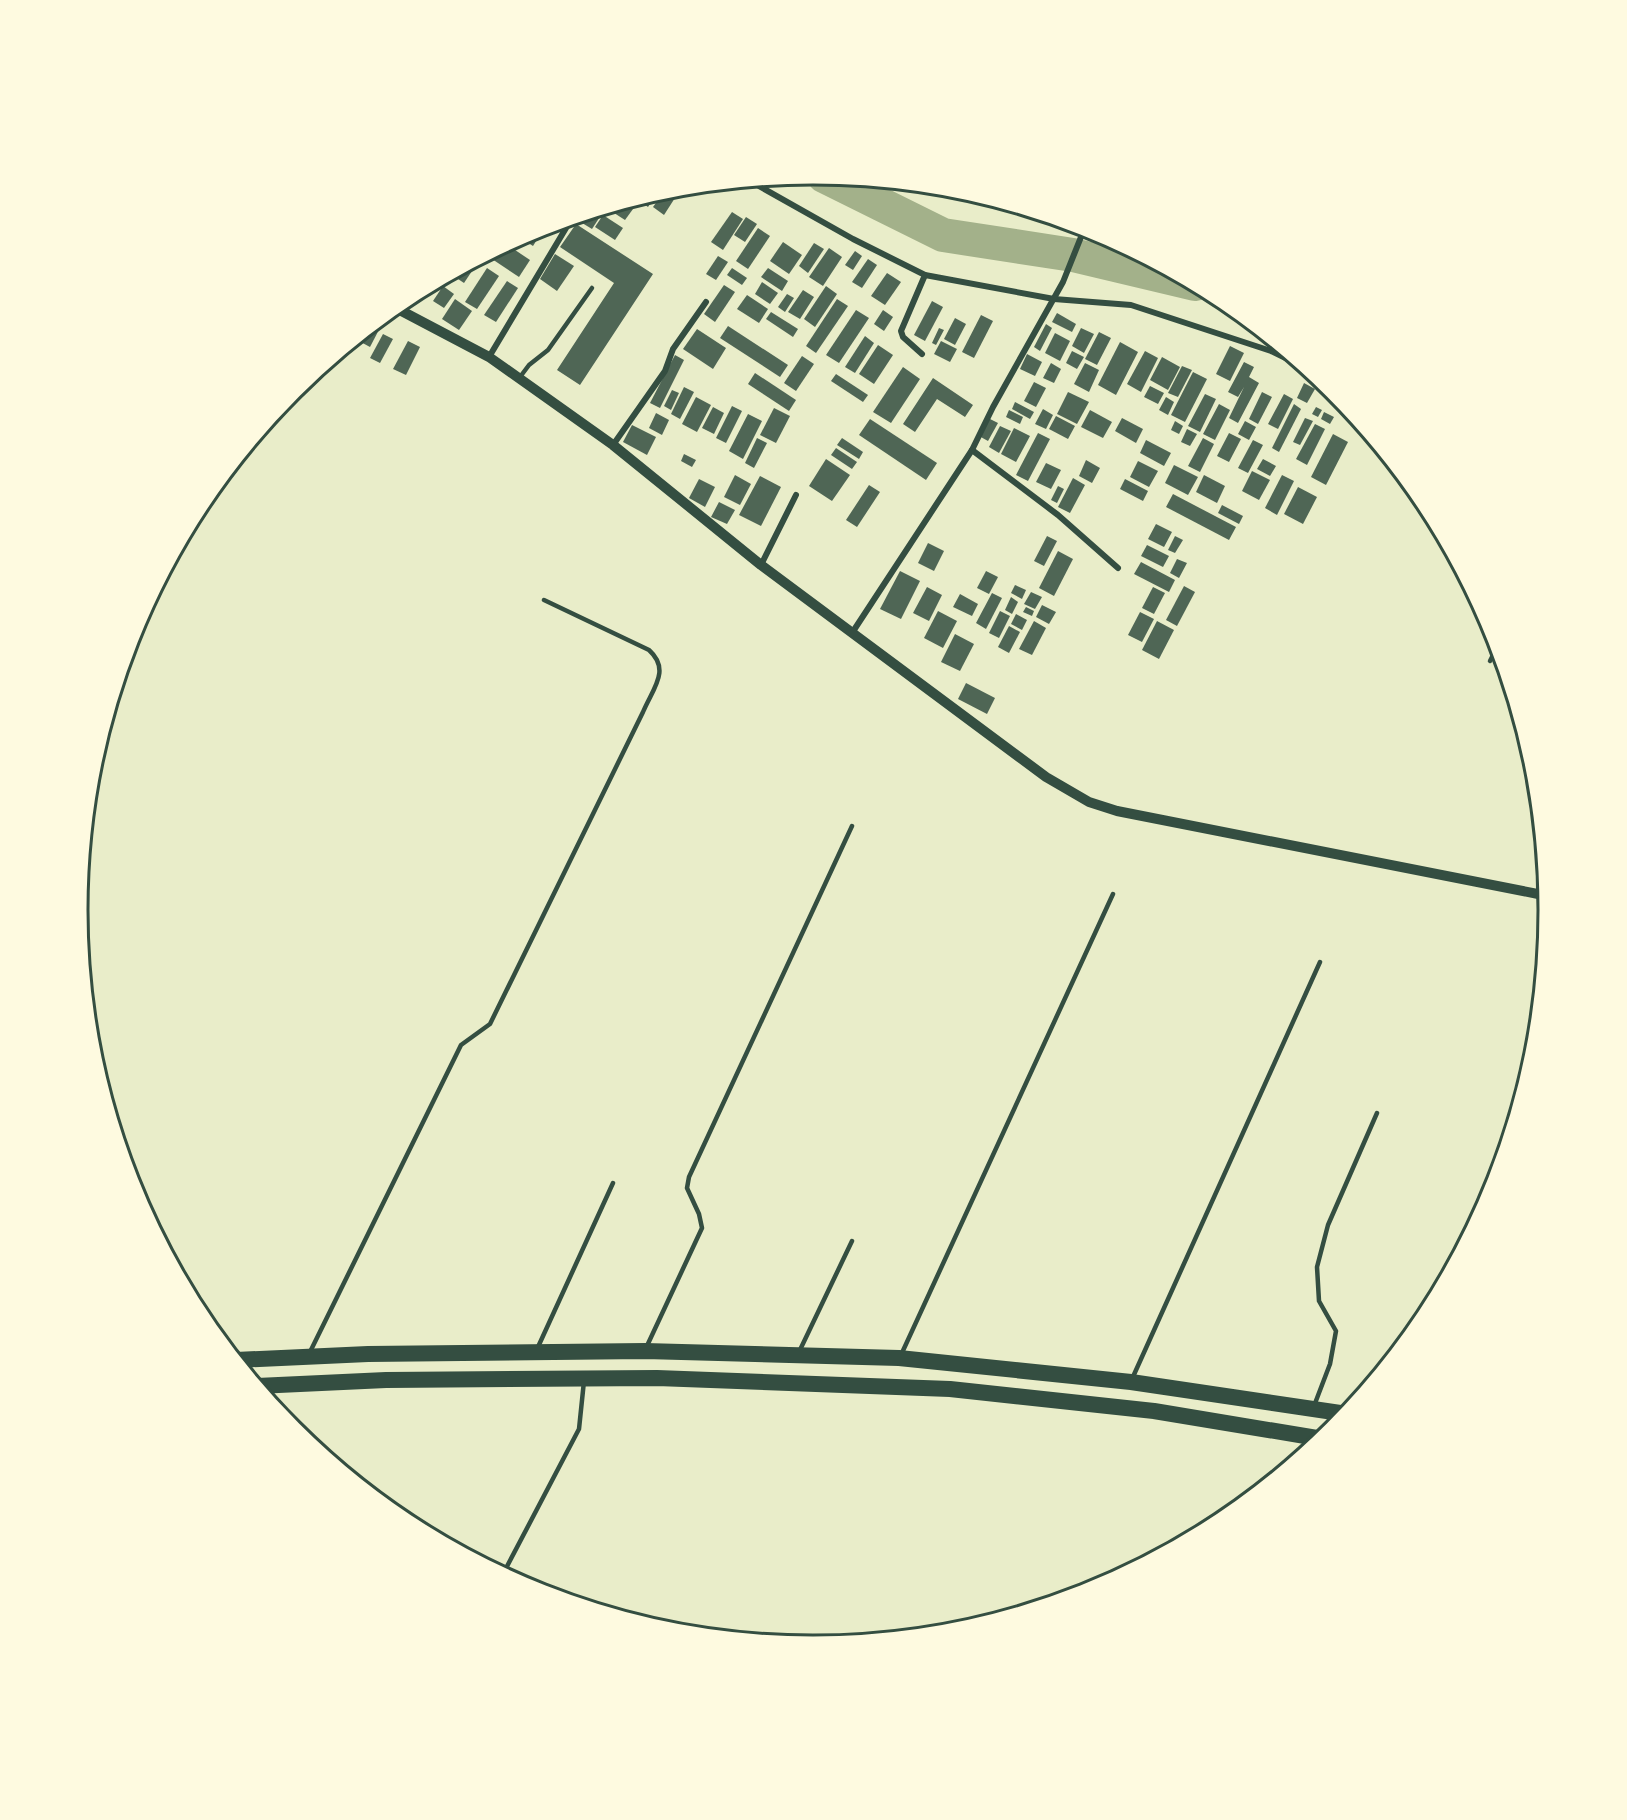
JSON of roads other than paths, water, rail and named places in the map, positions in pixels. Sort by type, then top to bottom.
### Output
[{"type":"highway","points":[[245,1360],[308,1356],[645,1351],[899,1358],[1131,1382],[1337,1412]]},
{"type":"highway","points":[[266,1386],[386,1380],[657,1378],[950,1389],[1154,1411],[1311,1437]]},
{"type":"street","points":[[761,187],[853,239],[925,275],[1054,299],[1131,305],[1280,356]]},
{"type":"street","points":[[489,357],[566,229]]},
{"type":"street","points":[[852,633],[972,450],[993,407],[1063,282],[1082,236]]},
{"type":"street","points":[[922,354],[903,337],[901,331],[925,275]]},
{"type":"street","points":[[614,446],[665,371],[673,349],[706,302]]},
{"type":"street","points":[[404,312],[489,357],[614,446],[761,565],[1046,777],[1089,802],[1128,814],[1538,894]]},
{"type":"street","points":[[972,450],[1058,515],[1118,568]]},
{"type":"street","points":[[761,565],[796,495]]},
{"type":"lane","points":[[518,379],[529,365],[548,350],[592,288]]},
{"type":"lane","points":[[308,1356],[460,1045],[490,1024],[661,671],[660,662],[649,650],[544,600]]},
{"type":"lane","points":[[1490,661],[1492,657]]},
{"type":"lane","points":[[645,1351],[702,1228],[699,1214],[687,1188],[689,1177],[852,826]]},
{"type":"lane","points":[[899,1358],[1113,894]]},
{"type":"lane","points":[[1131,1382],[1320,962]]},
{"type":"lane","points":[[1313,1407],[1330,1364],[1336,1331],[1319,1301],[1317,1267],[1328,1225],[1377,1113]]},
{"type":"lane","points":[[535,1352],[613,1183]]},
{"type":"lane","points":[[798,1354],[852,1241]]},
{"type":"lane","points":[[507,1566],[579,1429],[584,1378]]},
{"type":"waterway","points":[[845,186],[943,235],[1073,255],[1167,277]]}]
